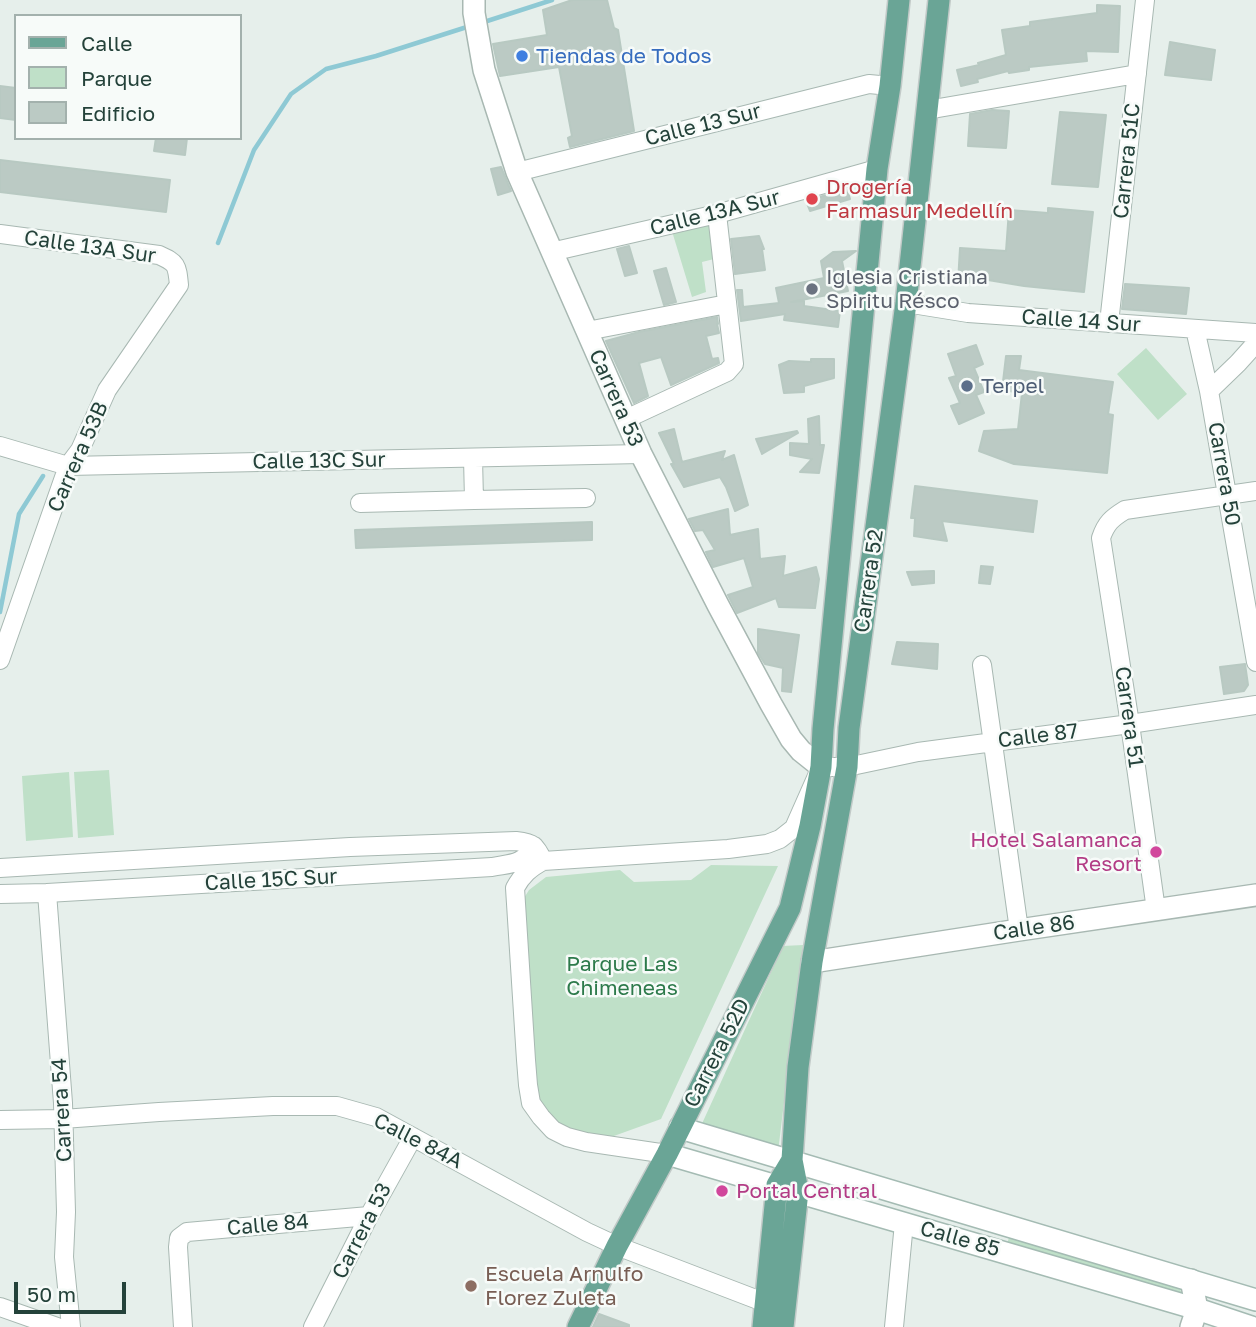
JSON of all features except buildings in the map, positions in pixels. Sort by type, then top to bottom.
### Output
[{"type":"main road","name":"Carrera 52","points":[[821,767],[877,169],[890,86],[899,0]]},
{"type":"main road","name":"Carrera 52","points":[[783,1327],[797,1191],[792,1160],[798,1067],[812,962],[847,767],[849,729],[906,303],[939,0]]},
{"type":"main road","name":"Carrera 52D","points":[[578,1327],[790,908],[810,827],[821,767]]},
{"type":"main road","name":"Carrera 52","points":[[763,1327],[777,1185],[792,1160]]},
{"type":"street","name":"Carrera 51C","points":[[1109,323],[1145,0]]},
{"type":"street","name":"Carrera 53","points":[[475,15],[484,70],[517,172],[641,454],[718,605],[791,739],[821,767]]},
{"type":"street","points":[[928,110],[1137,74]]},
{"type":"street","name":"Calle 13 Sur","points":[[517,172],[869,84],[890,86]]},
{"type":"street","name":"Calle 13A Sur","points":[[551,252],[717,214],[877,169]]},
{"type":"street","points":[[626,419],[727,372],[734,363],[717,214]]},
{"type":"street","name":"Calle 13A Sur","points":[[0,234],[159,255],[177,268]]},
{"type":"street","name":"Carrera 53B","points":[[0,660],[68,466],[80,450],[107,390],[179,285],[177,268]]},
{"type":"street","name":"Calle 14 Sur","points":[[906,303],[968,313],[1256,333]]},
{"type":"street","points":[[587,331],[727,304]]},
{"type":"street","name":"Carrera 50","points":[[1195,329],[1209,391],[1256,662]]},
{"type":"street","points":[[1209,391],[1256,344]]},
{"type":"street","name":"Calle 13C Sur","points":[[0,446],[68,466],[641,454]]},
{"type":"street","points":[[472,458],[474,500]]},
{"type":"street","points":[[1227,495],[1256,491]]},
{"type":"street","name":"Carrera 51","points":[[1156,910],[1101,538],[1105,525],[1125,510],[1227,495]]},
{"type":"street","points":[[360,503],[586,498]]},
{"type":"street","points":[[982,665],[1018,930]]},
{"type":"street","name":"Calle 87","points":[[821,767],[847,767],[918,752],[1256,705]]},
{"type":"street","name":"Calle 15C Sur","points":[[0,894],[492,867],[521,861],[539,853],[754,847],[780,839],[794,828],[821,767]]},
{"type":"street","name":"Calle 15C Sur","points":[[0,868],[516,841],[528,843],[539,853]]},
{"type":"street","points":[[515,888],[539,853]]},
{"type":"street","points":[[492,867],[505,873],[515,888],[527,1085],[531,1103],[552,1130],[567,1137],[667,1154]]},
{"type":"street","name":"Carrera 54","points":[[47,893],[63,1119],[66,1212],[64,1257],[71,1327]]},
{"type":"street","name":"Calle 86","points":[[812,962],[1256,895]]},
{"type":"street","name":"Calle 84A","points":[[0,1121],[260,1106],[337,1106],[376,1117],[617,1246],[766,1303]]},
{"type":"street","name":"Calle 85","points":[[680,1127],[1256,1300]]},
{"type":"street","name":"Carrera 53","points":[[313,1327],[369,1216],[413,1137]]},
{"type":"street","name":"Calle 85","points":[[667,1154],[904,1223],[1194,1318],[1251,1327]]},
{"type":"street","name":"Calle 84","points":[[183,1327],[178,1247],[179,1238],[187,1232],[369,1216]]},
{"type":"street","points":[[899,1326],[904,1223]]},
{"type":"street","points":[[1191,1280],[1194,1318],[1233,1293],[1256,1287]]},
{"type":"street","points":[[0,1307],[57,1327]]},
{"type":"green space","points":[[710,217],[714,259],[702,262],[706,292],[692,297],[671,228]]},
{"type":"green space","points":[[1146,348],[1187,394],[1158,420],[1117,374]]},
{"type":"green space","points":[[109,770],[114,835],[78,838],[74,772]]},
{"type":"green space","points":[[69,772],[73,837],[26,841],[22,776]]},
{"type":"green space","name":"Parque Las Chimeneas","points":[[711,865],[778,866],[661,1119],[600,1141],[562,1130],[537,1097],[519,906],[529,890],[546,877],[620,870],[634,882],[691,880]]},
{"type":"green space","points":[[803,945],[778,1152],[700,1128],[783,946]]},
{"type":"green space","points":[[1011,1231],[1175,1281],[1185,1298],[1007,1244]]},
{"type":"waterway","points":[[481,23],[552,0]]},
{"type":"waterway","points":[[218,243],[254,150],[291,94],[326,69],[470,26]]},
{"type":"waterway","points":[[0,612],[19,514],[43,476]]},
{"type":"place","name":"Tiendas de Todos","points":[[522,56]]},
{"type":"place","name":"Drogería Farmasur Medellín","points":[[812,199]]},
{"type":"place","name":"Iglesia Cristiana Spiritu Résco","points":[[812,289]]},
{"type":"place","name":"Terpel","points":[[967,386]]},
{"type":"place","name":"Hotel Salamanca Resort","points":[[1156,852]]},
{"type":"place","name":"Portal Central","points":[[722,1191]]},
{"type":"place","name":"Escuela Arnulfo Florez Zuleta","points":[[471,1286]]}]
